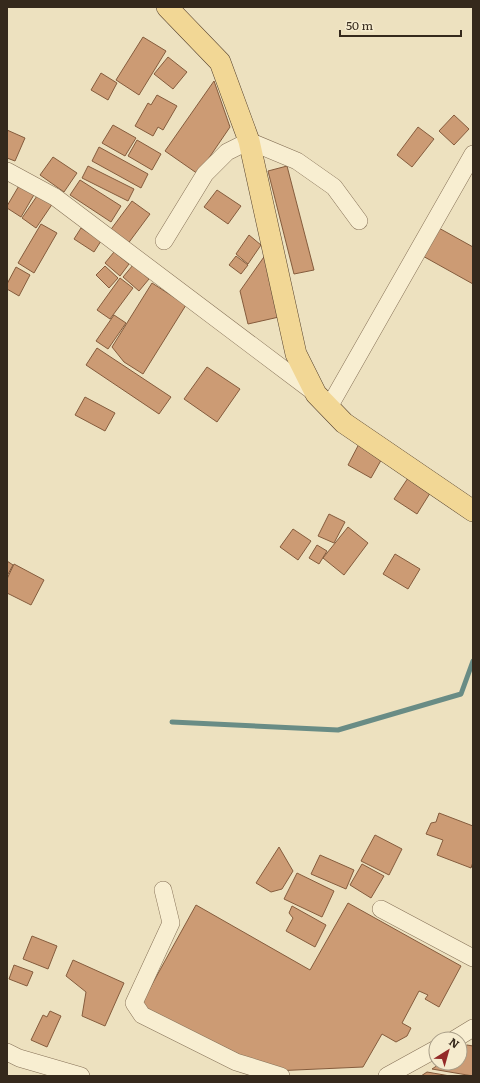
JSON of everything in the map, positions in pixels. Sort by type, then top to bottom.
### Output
[{"type":"main road","points":[[167,7],[220,62],[249,141],[296,354],[322,401],[344,423],[473,511]]},
{"type":"street","points":[[164,241],[205,174],[227,152],[249,141],[297,161],[334,187],[359,221]]},
{"type":"street","points":[[7,171],[55,197],[322,401],[473,154]]},
{"type":"street","points":[[163,890],[171,923],[134,1003],[142,1015],[236,1062],[281,1076]]},
{"type":"street","points":[[381,909],[473,958]]},
{"type":"street","points":[[7,1052],[58,1073],[81,1076]]},
{"type":"street","points":[[393,1074],[428,1054]]},
{"type":"building","points":[[143,37],[166,51],[139,95],[116,80]]},
{"type":"building","points":[[168,57],[187,72],[173,89],[154,74]]},
{"type":"building","points":[[101,73],[117,83],[108,100],[91,90]]},
{"type":"building","points":[[214,81],[230,127],[198,174],[165,151]]},
{"type":"building","points":[[157,95],[177,106],[163,130],[158,127],[153,136],[135,126],[148,103],[151,105]]},
{"type":"building","points":[[454,115],[469,129],[454,145],[439,131]]},
{"type":"building","points":[[113,125],[136,138],[125,156],[102,143]]},
{"type":"building","points":[[418,127],[434,139],[412,167],[397,155]]},
{"type":"building","points":[[7,130],[25,138],[15,161],[7,158]]},
{"type":"building","points":[[137,140],[161,154],[152,170],[128,156]]},
{"type":"building","points":[[99,147],[148,174],[141,188],[92,161]]},
{"type":"building","points":[[53,157],[77,173],[64,192],[40,175]]},
{"type":"building","points":[[88,166],[134,189],[128,201],[82,178]]},
{"type":"building","points":[[287,166],[314,270],[294,274],[268,171]]},
{"type":"building","points":[[80,180],[121,206],[111,222],[70,195]]},
{"type":"building","points":[[20,184],[35,193],[21,217],[7,208]]},
{"type":"building","points":[[217,190],[241,206],[228,224],[204,207]]},
{"type":"building","points":[[39,193],[53,203],[36,228],[22,218]]},
{"type":"building","points":[[132,201],[150,214],[127,245],[109,232]]},
{"type":"building","points":[[41,224],[57,233],[34,273],[18,263]]},
{"type":"building","points":[[437,227],[473,247],[473,284],[421,255]]},
{"type":"building","points":[[81,228],[101,241],[94,252],[74,239]]},
{"type":"building","points":[[249,235],[261,245],[248,264],[236,254]]},
{"type":"building","points":[[114,252],[129,264],[120,276],[105,263]]},
{"type":"building","points":[[266,254],[279,317],[248,324],[240,291]]},
{"type":"building","points":[[236,256],[248,265],[241,274],[229,265]]},
{"type":"building","points":[[133,265],[149,279],[139,291],[123,277]]},
{"type":"building","points":[[105,266],[118,278],[109,288],[96,275]]},
{"type":"building","points":[[16,267],[30,275],[19,296],[7,289],[7,284]]},
{"type":"building","points":[[120,278],[133,288],[110,319],[97,310]]},
{"type":"building","points":[[152,283],[186,305],[143,374],[124,362],[112,347]]},
{"type":"building","points":[[114,315],[126,323],[108,349],[96,341]]},
{"type":"building","points":[[97,348],[171,397],[159,414],[86,365]]},
{"type":"building","points":[[207,367],[240,389],[217,422],[184,399]]},
{"type":"building","points":[[85,397],[115,413],[105,431],[75,415]]},
{"type":"building","points":[[360,442],[384,455],[371,478],[348,465]]},
{"type":"building","points":[[410,475],[432,490],[417,514],[394,499]]},
{"type":"building","points":[[329,514],[345,522],[334,543],[318,536]]},
{"type":"building","points":[[348,527],[368,543],[344,575],[323,558]]},
{"type":"building","points":[[293,529],[311,541],[298,560],[280,547]]},
{"type":"building","points":[[317,545],[327,551],[319,564],[309,558]]},
{"type":"building","points":[[395,554],[420,569],[408,589],[383,574]]},
{"type":"building","points":[[7,561],[13,565],[7,576]]},
{"type":"building","points":[[14,564],[44,580],[31,605],[7,593],[7,579]]},
{"type":"building","points":[[439,813],[473,826],[473,862],[471,868],[437,855],[443,840],[426,834],[431,823],[436,822]]},
{"type":"building","points":[[375,835],[402,849],[389,875],[361,861]]},
{"type":"building","points":[[279,847],[293,871],[282,889],[271,892],[256,883]]},
{"type":"building","points":[[320,855],[354,870],[346,889],[311,874]]},
{"type":"building","points":[[362,864],[384,876],[371,898],[350,885]]},
{"type":"building","points":[[297,873],[334,891],[322,917],[284,899]]},
{"type":"building","points":[[348,903],[461,966],[439,1007],[425,999],[428,995],[419,991],[402,1023],[411,1028],[407,1036],[396,1042],[382,1034],[363,1067],[273,1071],[140,1006],[196,905],[310,970]]},
{"type":"building","points":[[292,906],[326,925],[315,947],[286,931],[293,918],[289,913]]},
{"type":"building","points":[[32,936],[57,946],[48,969],[23,959]]},
{"type":"building","points":[[73,960],[124,983],[105,1026],[82,1016],[86,992],[66,976]]},
{"type":"building","points":[[14,965],[33,972],[27,986],[9,979]]},
{"type":"building","points":[[50,1011],[61,1016],[47,1047],[31,1040],[43,1015],[47,1017]]},
{"type":"building","points":[[468,1045],[473,1046],[473,1076],[444,1071],[468,1071]]},
{"type":"building","points":[[427,1072],[450,1076],[421,1076]]},
{"type":"waterway","points":[[172,722],[338,730],[461,694],[473,661]]}]
